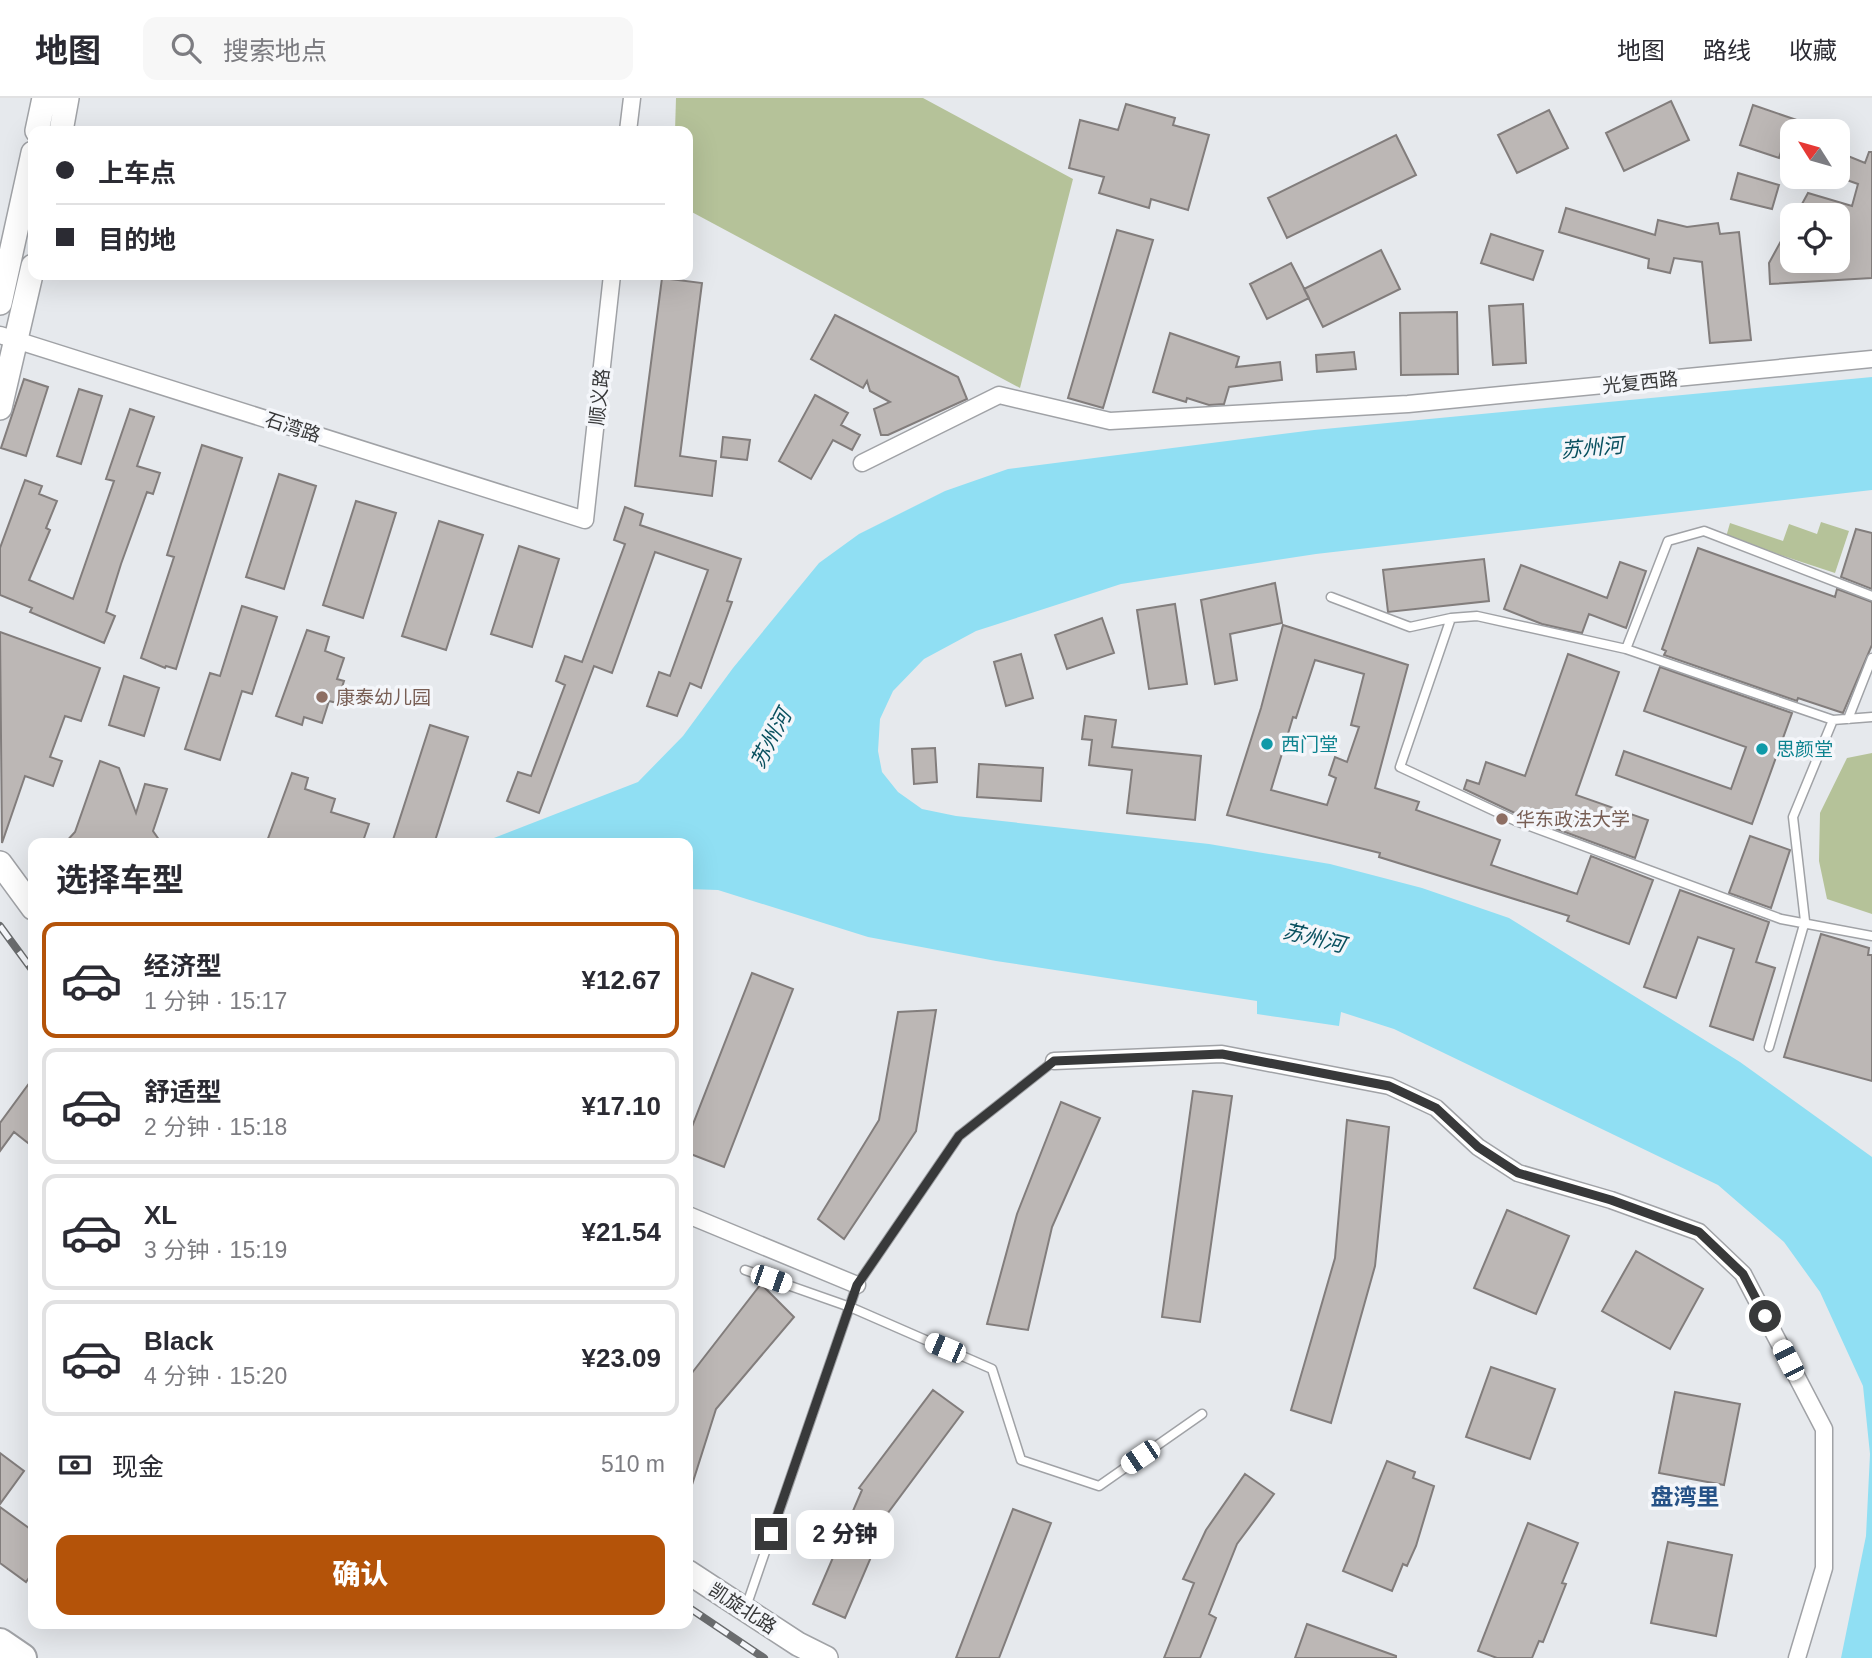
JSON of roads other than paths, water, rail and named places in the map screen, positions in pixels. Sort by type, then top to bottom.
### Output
[{"type":"highway","points":[[0,1643],[22,1658]]},
{"type":"main road","points":[[38,126],[44,98]]},
{"type":"main road","points":[[62,126],[67,98]]},
{"type":"main road","points":[[0,303],[28,176]]},
{"type":"main road","points":[[0,408],[8,337],[28,280]]},
{"type":"main road","points":[[0,863],[28,901]]},
{"type":"main road","name":"凯旋北路","points":[[693,1575],[745,1609],[802,1653],[826,1658]]},
{"type":"street","points":[[629,126],[632,98]]},
{"type":"street","name":"顺义路","points":[[585,520],[611,280]]},
{"type":"street","name":"石湾路","points":[[8,337],[585,520]]},
{"type":"street","name":"光复西路","points":[[862,463],[999,395],[1111,421],[1408,404],[1872,359]]},
{"type":"street","points":[[1054,1061],[1222,1054],[1389,1086],[1436,1108],[1478,1147],[1518,1173],[1611,1200],[1699,1232],[1743,1274],[1824,1429],[1824,1568],[1797,1658]]},
{"type":"street","points":[[693,1217],[857,1285]]},
{"type":"lane","points":[[1626,649],[1668,541],[1704,531],[1872,596]]},
{"type":"lane","points":[[1331,597],[1410,627],[1451,618],[1477,616],[1626,649],[1833,720],[1872,717]]},
{"type":"lane","points":[[1451,618],[1400,767],[1516,821],[1781,919],[1805,921],[1872,936]]},
{"type":"lane","points":[[1849,719],[1872,658]]},
{"type":"lane","points":[[1769,1047],[1805,921],[1793,817],[1833,720]]},
{"type":"lane","points":[[745,1609],[857,1285],[959,1136],[1054,1061]]},
{"type":"lane","points":[[745,1270],[849,1307],[992,1369],[1021,1460],[1099,1486],[1202,1415]]},
{"type":"water","name":"苏州河","points":[[1872,377],[1872,490],[1316,554],[1121,584],[976,631],[924,659],[893,691],[880,719],[878,751],[882,772],[898,792],[922,809],[956,816],[1209,844],[1330,864],[1422,888],[1509,918],[1740,1062],[1872,1157],[1872,1658],[1841,1658],[1866,1536],[1870,1454],[1863,1386],[1820,1292],[1784,1242],[1718,1185],[1394,1029],[1341,1012],[1339,1026],[1257,1014],[1257,1001],[996,961],[868,937],[718,890],[693,889],[693,838],[494,838],[638,782],[683,736],[733,668],[819,563],[859,534],[945,491],[1008,469],[1314,430]]},
{"type":"railway","points":[[0,926],[28,964]]},
{"type":"railway","points":[[693,1610],[764,1658]]},
{"type":"place","name":"康泰幼儿园","points":[[322,697]]},
{"type":"place","name":"西门堂","points":[[1267,744]]},
{"type":"place","name":"思颜堂","points":[[1762,749]]},
{"type":"place","name":"华东政法大学","points":[[1502,819]]},
{"type":"district","name":"盘湾里","points":[[1685,1497]]}]
